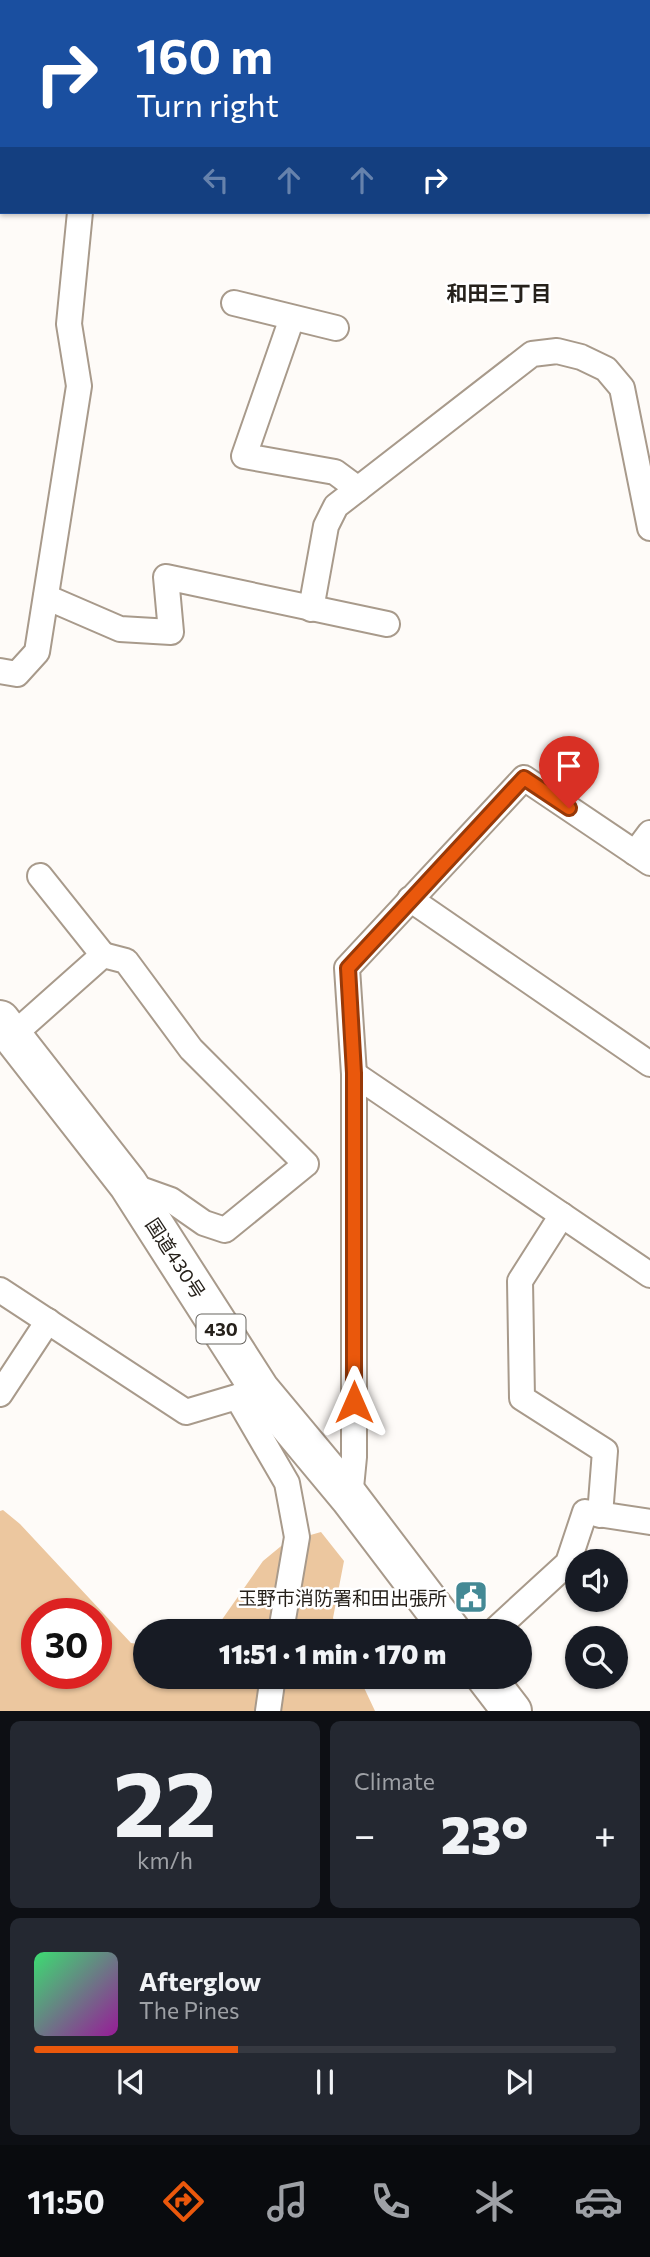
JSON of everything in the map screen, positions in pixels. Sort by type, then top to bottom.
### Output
[{"type":"highway","name":"国道430号","points":[[6,1028],[128,1184],[248,1393],[350,1498],[442,1619]]},
{"type":"highway","points":[[495,1689],[512,1711]]},
{"type":"street","points":[[0,671],[17,674],[37,652],[79,386],[68,324],[80,214]]},
{"type":"street","points":[[234,303],[336,328]]},
{"type":"street","points":[[292,318],[244,456],[335,472],[358,489]]},
{"type":"street","points":[[311,609],[326,526],[336,506],[531,354],[557,351],[582,357],[606,369],[622,388],[650,528]]},
{"type":"street","points":[[46,597],[120,629],[171,632],[166,577],[387,624]]},
{"type":"street","points":[[350,1498],[354,1457],[354,1073],[348,968],[524,778],[643,858],[650,832]]},
{"type":"street","points":[[40,876],[103,955],[126,961],[191,1049],[306,1164],[225,1230],[204,1223],[171,1200],[128,1184]]},
{"type":"street","points":[[410,899],[650,1064]]},
{"type":"street","points":[[6,1028],[103,955]]},
{"type":"street","points":[[354,1073],[650,1275]]},
{"type":"street","points":[[562,1215],[520,1281],[522,1398],[605,1451],[600,1515]]},
{"type":"street","points":[[0,1290],[186,1412],[248,1393],[288,1483],[297,1537],[283,1619]]},
{"type":"street","points":[[0,1394],[48,1321]]},
{"type":"street","points":[[507,1619],[568,1563],[585,1512],[650,1522]]},
{"type":"street","points":[[268,1711],[271,1689]]},
{"type":"shaded area","points":[[3,1510],[20,1524],[89,1598],[21,1598],[21,1689],[112,1689],[112,1623],[133,1643],[133,1689],[365,1689],[375,1711],[0,1711],[0,1511]]},
{"type":"shaded area","points":[[321,1532],[344,1561],[333,1619],[222,1619],[263,1561],[286,1542]]},
{"type":"place","name":"玉野市消防署和田出張所","points":[[471,1597]]},
{"type":"district","name":"和田三丁目","points":[[499,292]]},
{"type":"route","points":[[354,1402],[354,1073],[348,968],[524,778],[569,808]]}]
